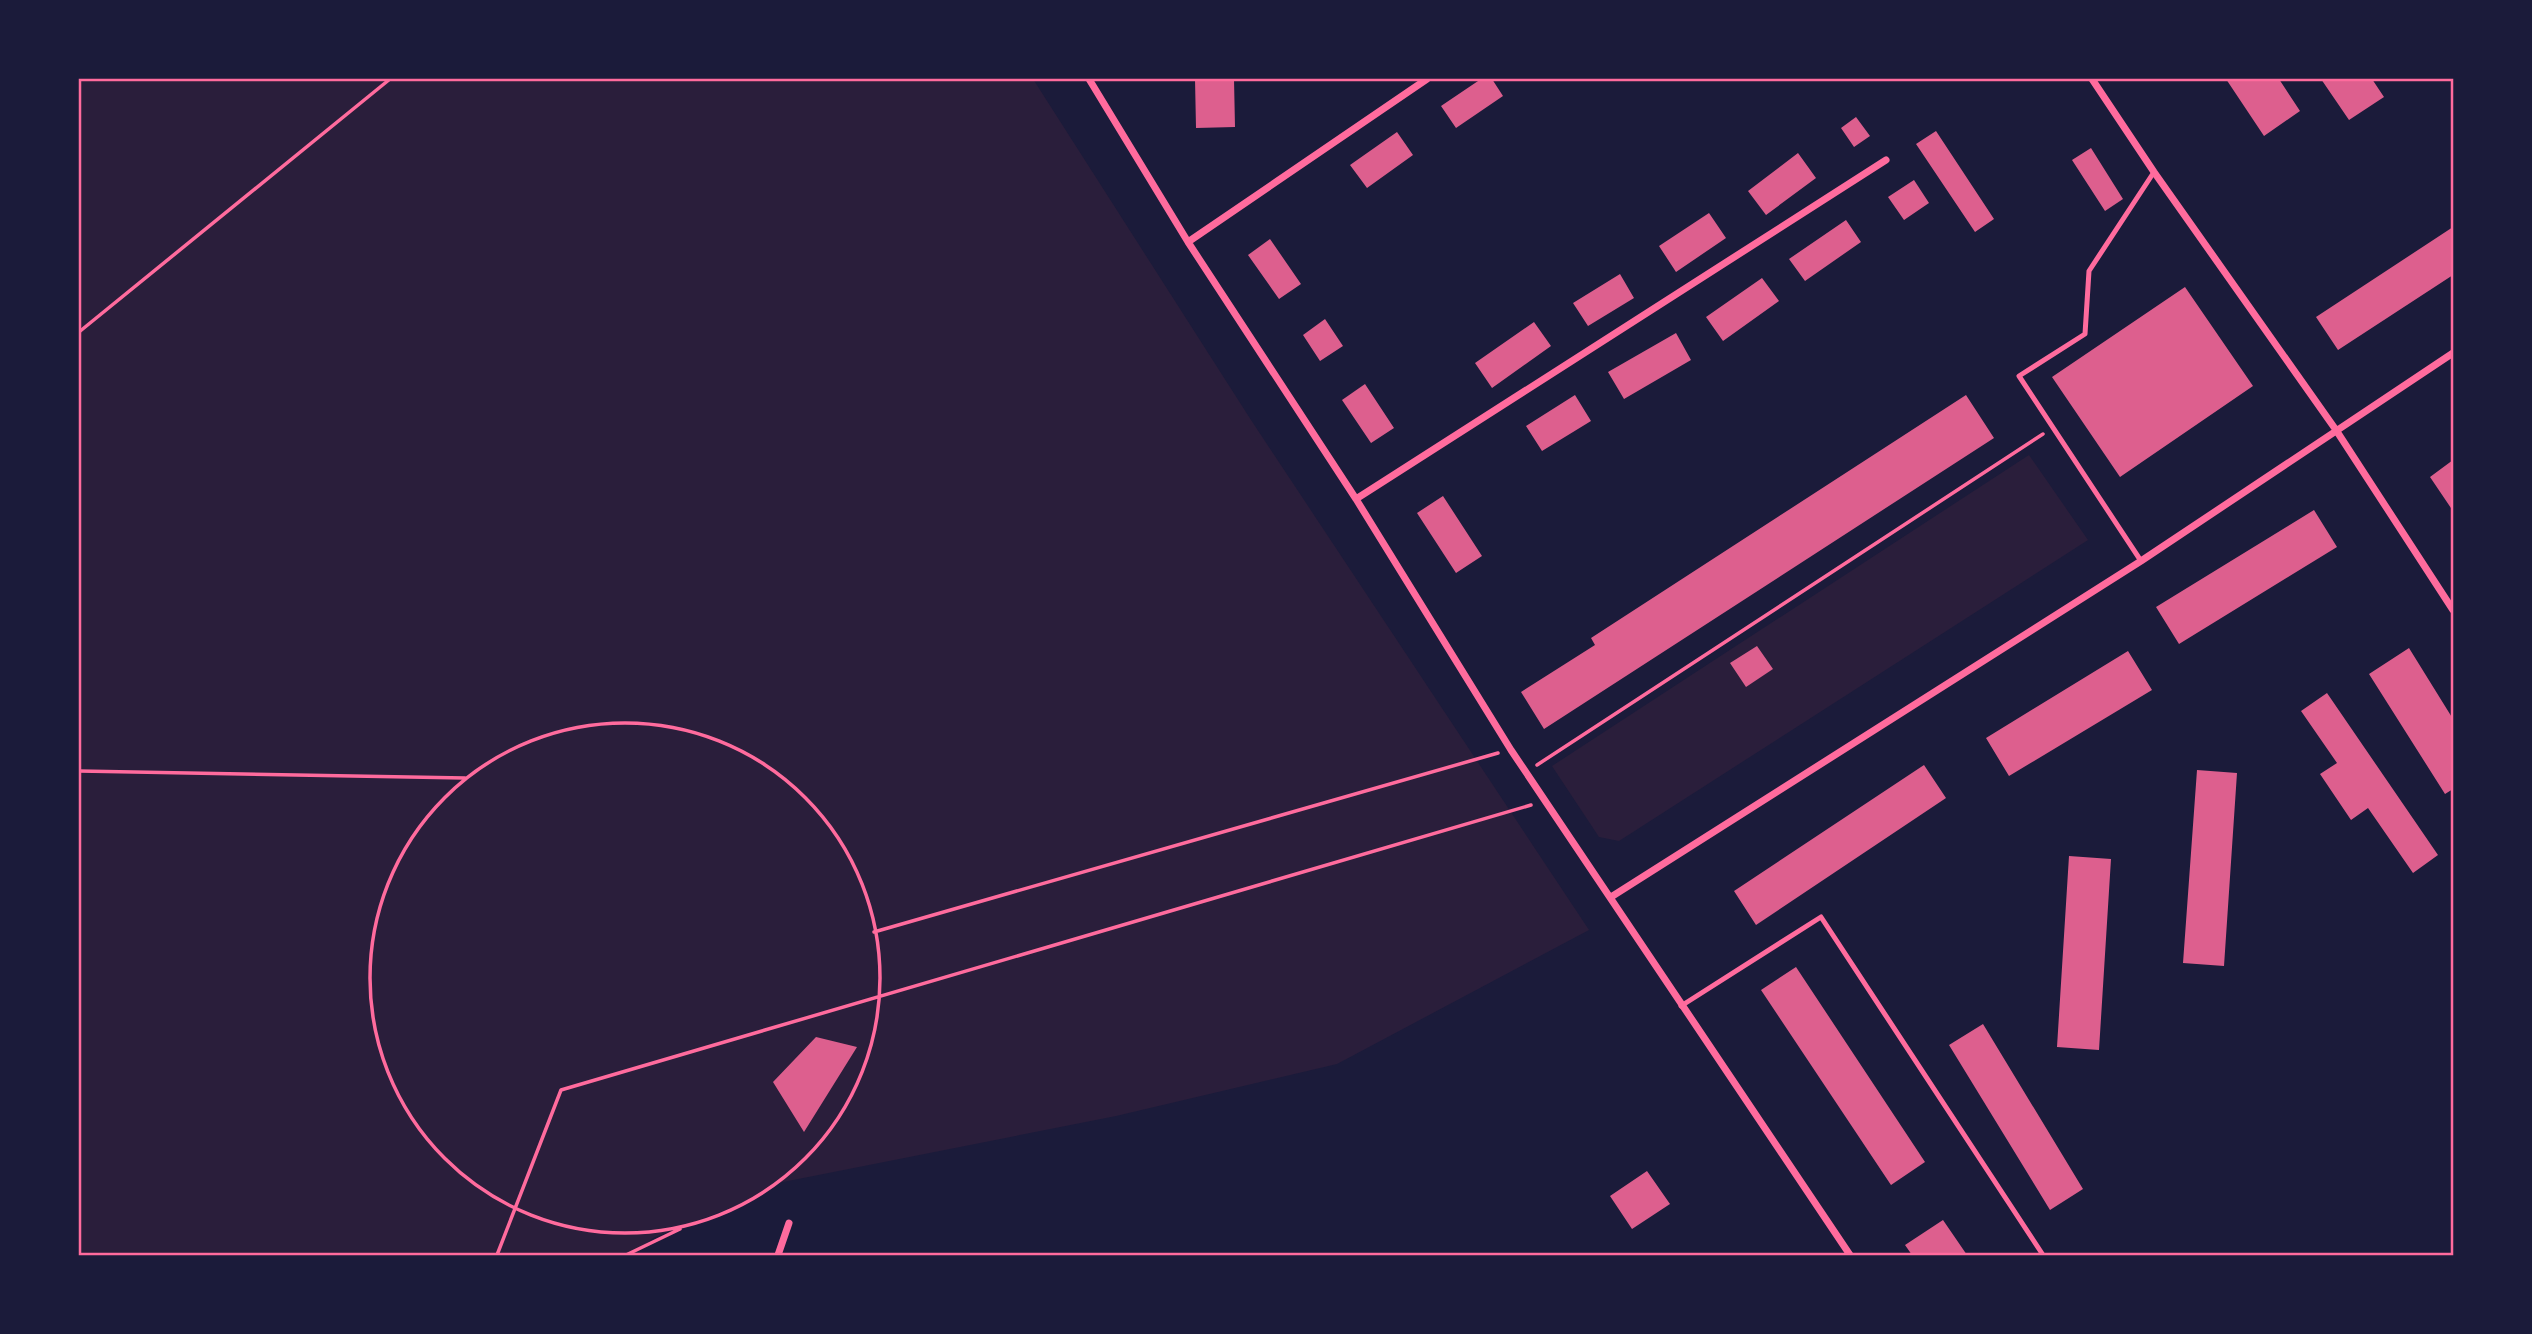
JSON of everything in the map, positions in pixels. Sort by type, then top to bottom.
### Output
[{"type":"street","points":[[1088,79],[1188,242],[1356,499],[1511,750],[1850,1255]]},
{"type":"street","points":[[1188,242],[1427,79]]},
{"type":"street","points":[[2092,79],[2154,172],[2336,430],[2453,610]]},
{"type":"street","points":[[1356,499],[1886,160]]},
{"type":"street","points":[[1611,897],[2141,561],[2453,353]]},
{"type":"street","points":[[778,1255],[789,1223]]},
{"type":"lane","points":[[2141,561],[2019,376],[2085,334],[2089,271],[2154,172]]},
{"type":"lane","points":[[1681,1006],[1821,917],[2043,1255]]},
{"type":"path","points":[[79,332],[390,79]]},
{"type":"path","points":[[1527,772],[2053,427]]},
{"type":"path","points":[[626,1255],[754,1199],[807,1157],[824,1138],[852,1095],[866,1060],[876,1023],[879,995],[877,946],[870,908],[838,839],[814,808],[787,782],[755,759],[721,742],[684,730],[646,724],[608,724],[570,729],[533,740],[499,756],[467,778],[430,813],[395,867],[381,902],[373,940],[370,978],[373,1016],[381,1054],[395,1090],[439,1153],[467,1179],[499,1200],[534,1217],[571,1228],[609,1233],[647,1233],[685,1227]]},
{"type":"path","points":[[874,932],[1511,750]]},
{"type":"path","points":[[79,771],[467,778]]},
{"type":"path","points":[[498,1255],[561,1090],[1546,801]]},
{"type":"shaded area","points":[[79,79],[1033,79],[1251,420],[1589,930],[1337,1064],[1116,1116],[778,1183],[754,1199],[653,1238],[633,1255],[79,1255]]},
{"type":"shaded area","points":[[2029,455],[2088,540],[1619,841],[1599,837],[1552,766]]},
{"type":"building","points":[[1195,79],[1234,79],[1235,127],[1196,128]]},
{"type":"building","points":[[1481,79],[1492,79],[1503,96],[1456,128],[1441,106]]},
{"type":"building","points":[[2226,79],[2279,79],[2300,111],[2264,136]]},
{"type":"building","points":[[2321,79],[2372,79],[2384,97],[2349,120]]},
{"type":"building","points":[[1856,117],[1870,136],[1854,147],[1841,128]]},
{"type":"building","points":[[1936,131],[1994,219],[1975,232],[1916,144]]},
{"type":"building","points":[[1397,132],[1413,155],[1367,188],[1350,165]]},
{"type":"building","points":[[2091,148],[2123,199],[2105,211],[2072,160]]},
{"type":"building","points":[[1798,153],[1816,178],[1766,215],[1748,191]]},
{"type":"building","points":[[1914,180],[1929,203],[1904,220],[1888,197]]},
{"type":"building","points":[[1709,213],[1726,238],[1676,272],[1659,246]]},
{"type":"building","points":[[1846,220],[1861,242],[1805,281],[1789,259]]},
{"type":"building","points":[[2453,227],[2453,275],[2338,350],[2316,317]]},
{"type":"building","points":[[1270,239],[1301,284],[1279,299],[1248,255]]},
{"type":"building","points":[[1620,274],[1634,298],[1588,326],[1573,303]]},
{"type":"building","points":[[1762,278],[1779,301],[1723,341],[1706,317]]},
{"type":"building","points":[[2185,287],[2253,386],[2120,477],[2052,377]]},
{"type":"building","points":[[1325,319],[1343,346],[1320,361],[1303,335]]},
{"type":"building","points":[[1534,322],[1551,346],[1492,388],[1475,363]]},
{"type":"building","points":[[1676,333],[1691,360],[1624,399],[1608,372]]},
{"type":"building","points":[[1365,384],[1394,428],[1371,443],[1342,400]]},
{"type":"building","points":[[1575,395],[1591,421],[1542,451],[1526,426]]},
{"type":"building","points":[[1966,395],[1994,438],[1544,729],[1521,692],[1595,645],[1591,638]]},
{"type":"building","points":[[2453,460],[2453,511],[2430,477]]},
{"type":"building","points":[[1443,496],[1482,556],[1456,573],[1417,513]]},
{"type":"building","points":[[2314,510],[2337,547],[2179,644],[2156,607]]},
{"type":"building","points":[[1757,646],[1773,669],[1746,687],[1730,663]]},
{"type":"building","points":[[2409,648],[2453,719],[2453,789],[2445,794],[2369,674]]},
{"type":"building","points":[[2128,651],[2152,690],[2009,776],[1986,738]]},
{"type":"building","points":[[2327,693],[2438,855],[2413,873],[2368,808],[2351,820],[2320,774],[2337,763],[2301,711]]},
{"type":"building","points":[[1924,765],[1946,798],[1756,925],[1734,891]]},
{"type":"building","points":[[2197,770],[2237,773],[2224,966],[2183,963]]},
{"type":"building","points":[[2069,856],[2111,859],[2099,1050],[2057,1047]]},
{"type":"building","points":[[1796,967],[1925,1162],[1891,1185],[1761,990]]},
{"type":"building","points":[[1983,1024],[2083,1189],[2050,1210],[1949,1045]]},
{"type":"building","points":[[816,1037],[857,1047],[804,1132],[773,1082]]},
{"type":"building","points":[[1647,1171],[1670,1204],[1632,1229],[1610,1196]]},
{"type":"building","points":[[1943,1220],[1967,1255],[1912,1255],[1905,1245]]}]
